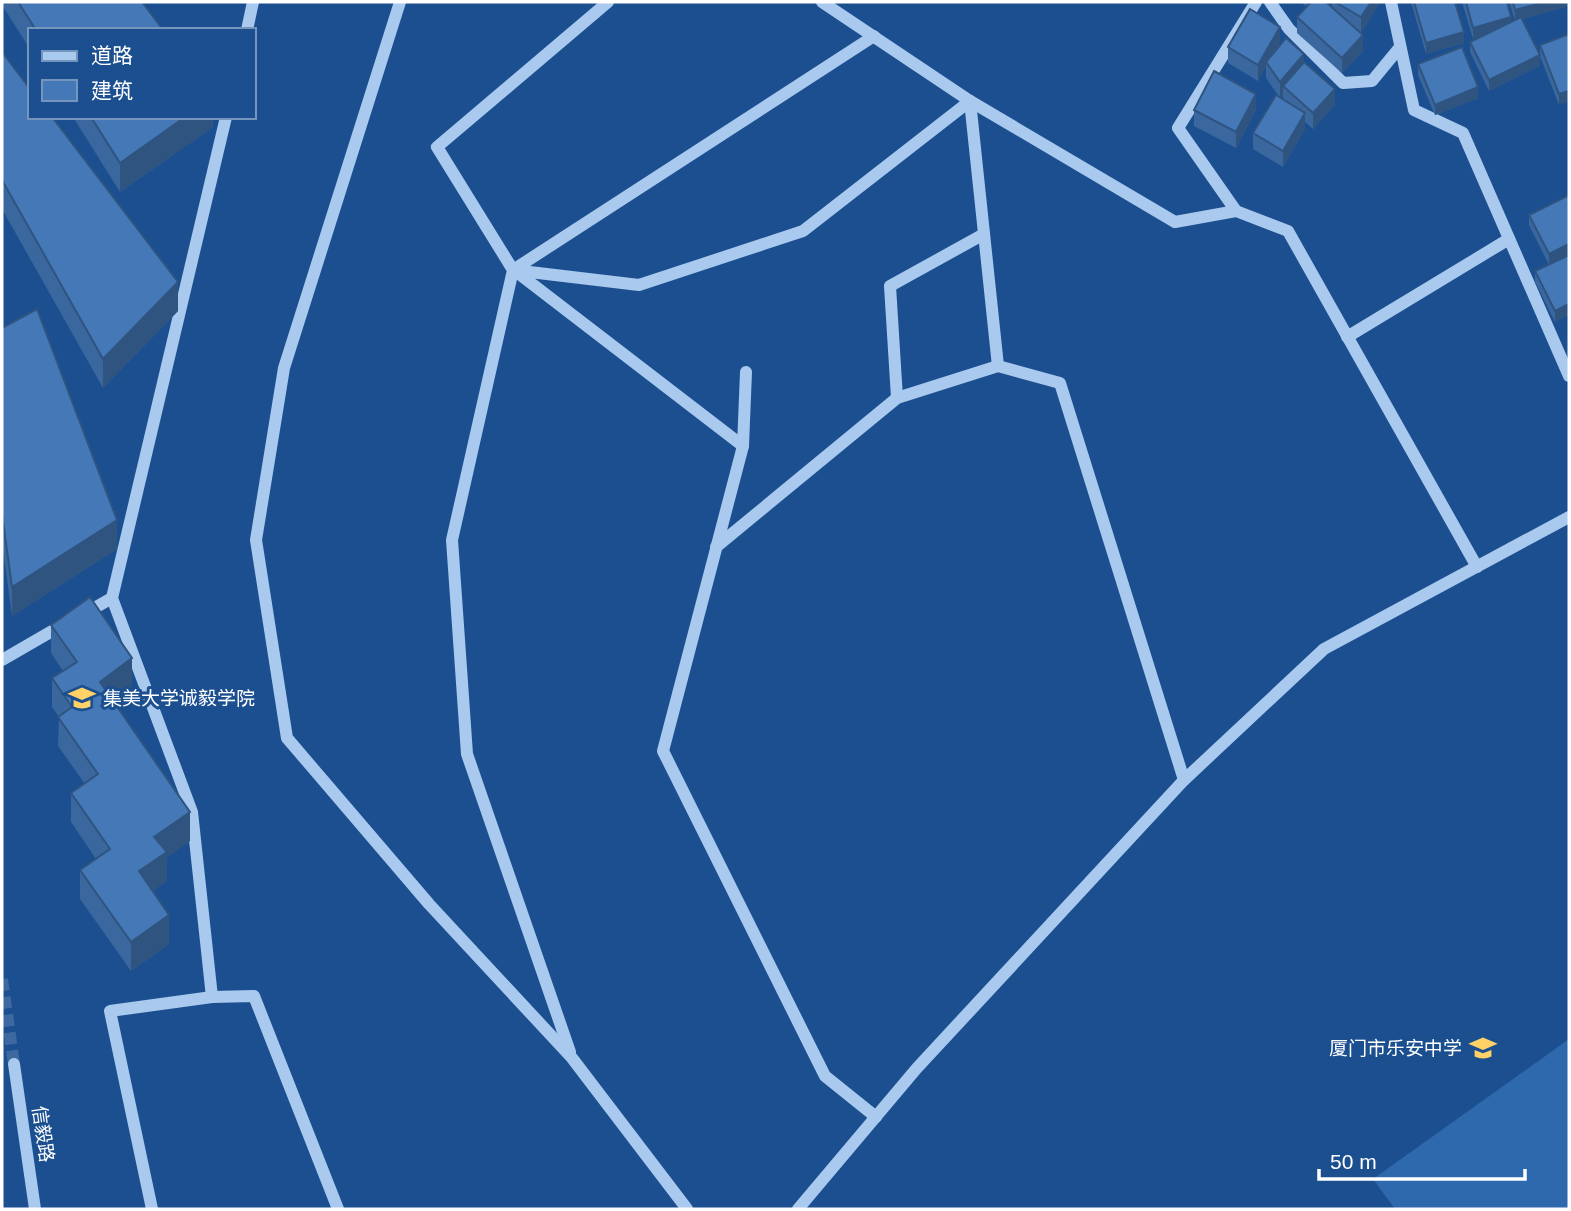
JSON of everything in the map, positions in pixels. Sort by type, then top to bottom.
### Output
[{"type":"street","points":[[247,28],[253,2]]},
{"type":"street","points":[[400,2],[284,368],[256,540],[287,738],[429,904],[572,1058],[687,1209]]},
{"type":"street","points":[[608,2],[437,147],[513,270],[743,446]]},
{"type":"street","points":[[822,2],[971,101],[1175,222],[1236,211],[1288,232],[1477,567]]},
{"type":"street","points":[[1236,211],[1178,128],[1256,2]]},
{"type":"street","points":[[1270,2],[1289,29],[1343,83],[1372,81],[1400,47]]},
{"type":"street","points":[[1391,2],[1414,110],[1463,132],[1569,376]]},
{"type":"street","points":[[572,1058],[467,754],[452,540],[513,270],[874,36]]},
{"type":"street","points":[[513,270],[639,285],[803,231],[971,101]]},
{"type":"street","points":[[971,101],[998,366]]},
{"type":"street","points":[[212,997],[192,811],[112,598],[226,119]]},
{"type":"street","points":[[897,398],[890,286],[984,234]]},
{"type":"street","points":[[1347,337],[1509,239]]},
{"type":"street","points":[[716,547],[897,398],[998,366],[1060,383],[1184,780]]},
{"type":"street","points":[[746,372],[743,446],[663,751],[825,1076],[876,1117]]},
{"type":"street","points":[[798,1209],[917,1069],[1184,780],[1324,649],[1569,517]]},
{"type":"street","points":[[2,660],[112,598]]},
{"type":"street","points":[[152,1209],[110,1011],[212,997],[254,996],[338,1209]]},
{"type":"street","name":"信毅路","points":[[13,1065],[35,1209]]},
{"type":"shaded area","points":[[1569,1039],[1569,1209],[1395,1209],[1373,1179]]},
{"type":"building","points":[[18,2],[142,2],[162,28],[35,28]]},
{"type":"building","points":[[1311,2],[1326,2],[1363,35],[1342,58],[1297,17]]},
{"type":"building","points":[[1335,2],[1371,2],[1361,17]]},
{"type":"building","points":[[1414,2],[1455,2],[1464,32],[1426,43]]},
{"type":"building","points":[[1466,2],[1507,2],[1511,17],[1473,28]]},
{"type":"building","points":[[1513,2],[1545,2],[1515,10]]},
{"type":"building","points":[[1250,9],[1280,27],[1258,65],[1228,47]]},
{"type":"building","points":[[1521,17],[1540,55],[1489,80],[1470,42]]},
{"type":"building","points":[[1569,34],[1569,91],[1559,94],[1540,45]]},
{"type":"building","points":[[1286,38],[1304,54],[1280,82],[1266,62]]},
{"type":"building","points":[[1462,47],[1478,87],[1435,105],[1418,64]]},
{"type":"building","points":[[2,52],[28,86],[28,119],[54,119],[178,282],[103,359],[2,180]]},
{"type":"building","points":[[1304,62],[1335,89],[1313,113],[1283,86]]},
{"type":"building","points":[[1214,71],[1256,94],[1236,132],[1194,110]]},
{"type":"building","points":[[1276,95],[1305,113],[1283,151],[1253,133]]},
{"type":"building","points":[[92,119],[182,119],[120,163]]},
{"type":"building","points":[[1569,195],[1569,244],[1549,254],[1529,215]]},
{"type":"building","points":[[1569,255],[1569,304],[1555,311],[1535,271]]},
{"type":"building","points":[[37,309],[117,520],[12,587],[2,514],[2,328]]},
{"type":"building","points":[[90,597],[132,658],[100,682],[190,812],[154,837],[167,852],[139,871],[169,915],[131,942],[80,870],[110,849],[71,793],[98,774],[58,717],[72,707],[52,678],[77,662],[51,625]]},
{"type":"tunnel","points":[[2,979],[14,1064]]},
{"type":"place","name":"集美大学诚毅学院","points":[[82,698]]},
{"type":"place","name":"厦门市乐安中学","points":[[1483,1048]]}]
